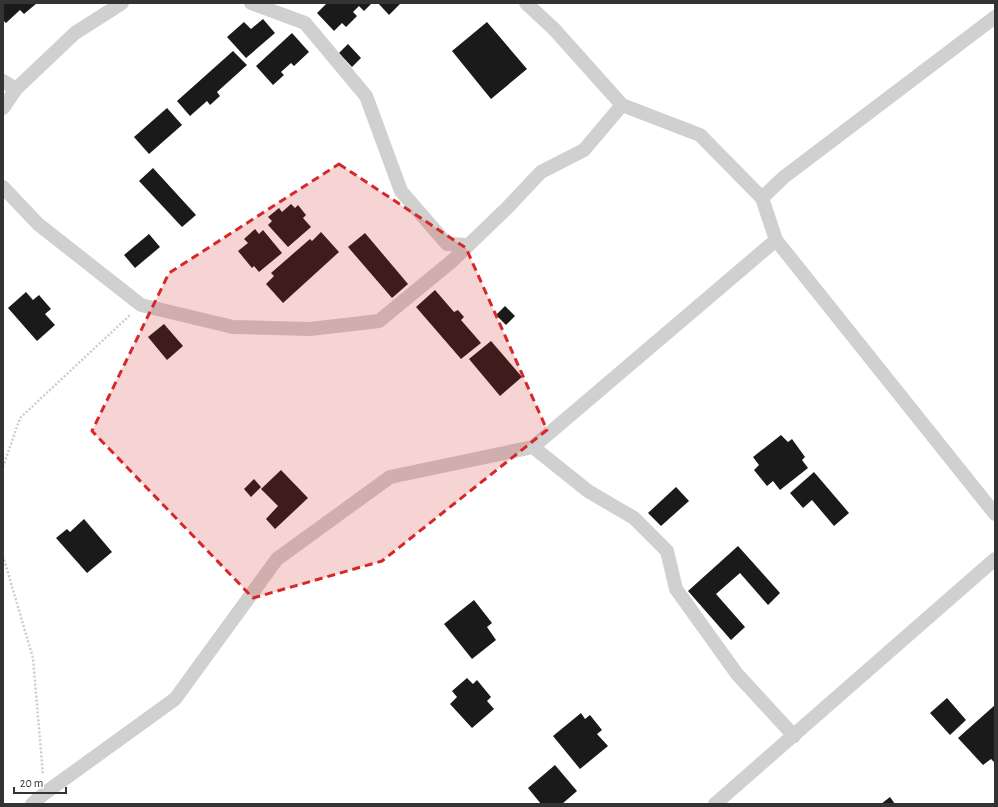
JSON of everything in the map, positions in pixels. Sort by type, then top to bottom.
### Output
[{"type":"street","points":[[3,108],[16,89],[75,33],[122,3]]},
{"type":"street","points":[[250,3],[305,23],[366,96],[401,191],[447,244],[468,245]]},
{"type":"street","points":[[526,3],[554,29],[622,105],[700,135],[762,198],[776,240],[995,514]]},
{"type":"street","points":[[762,198],[784,177],[995,17]]},
{"type":"street","points":[[3,81],[16,89]]},
{"type":"street","points":[[3,187],[38,224],[141,305],[233,327],[310,330],[379,321],[452,261],[507,208],[540,172],[584,150],[622,105]]},
{"type":"street","points":[[32,804],[176,699],[277,559],[390,477],[533,447],[776,240]]},
{"type":"street","points":[[533,447],[588,491],[634,518],[667,551],[676,588],[737,674],[794,736]]},
{"type":"street","points":[[715,804],[995,560]]},
{"type":"path","points":[[3,467],[20,418],[141,305]]},
{"type":"path","points":[[3,556],[33,658],[45,794]]},
{"type":"highlighted area","points":[[339,164],[466,248],[547,430],[382,561],[253,598],[92,431],[169,273]]},
{"type":"building","points":[[3,3],[37,3],[24,14],[20,10],[6,23],[3,20]]},
{"type":"building","points":[[327,3],[372,3],[364,11],[359,6],[353,12],[357,16],[346,27],[342,23],[334,31],[317,13]]},
{"type":"building","points":[[378,3],[401,3],[389,15]]},
{"type":"building","points":[[263,19],[275,33],[246,58],[227,37],[244,22],[251,29]]},
{"type":"building","points":[[487,22],[527,69],[491,99],[452,51]]},
{"type":"building","points":[[292,33],[309,52],[294,66],[291,63],[281,72],[284,75],[273,85],[256,66]]},
{"type":"building","points":[[348,44],[361,58],[352,67],[339,53]]},
{"type":"building","points":[[233,51],[247,65],[217,92],[220,96],[210,105],[207,101],[190,116],[177,101]]},
{"type":"building","points":[[167,108],[182,125],[149,154],[134,137]]},
{"type":"building","points":[[153,168],[196,215],[182,227],[139,181]]},
{"type":"building","points":[[291,204],[295,208],[298,205],[306,215],[303,218],[311,227],[288,247],[268,225],[272,221],[268,217],[279,208],[282,212]]},
{"type":"building","points":[[255,229],[259,234],[263,230],[282,253],[259,272],[254,266],[252,268],[238,251],[248,243],[244,239]]},
{"type":"building","points":[[321,232],[339,252],[283,303],[266,284],[274,276],[271,273],[310,239],[312,241]]},
{"type":"building","points":[[365,233],[408,284],[392,298],[348,247]]},
{"type":"building","points":[[149,234],[160,247],[135,268],[124,255]]},
{"type":"building","points":[[435,290],[454,312],[458,310],[464,317],[461,320],[481,343],[461,359],[416,307]]},
{"type":"building","points":[[26,292],[33,300],[39,295],[51,309],[45,314],[55,325],[37,341],[8,308]]},
{"type":"building","points":[[505,306],[515,316],[506,325],[496,315]]},
{"type":"building","points":[[164,324],[183,346],[167,360],[148,337]]},
{"type":"building","points":[[491,341],[522,377],[500,396],[469,359]]},
{"type":"building","points":[[781,435],[788,442],[792,439],[805,457],[802,460],[808,468],[780,490],[773,481],[767,486],[754,470],[759,465],[753,457]]},
{"type":"building","points":[[281,470],[308,498],[275,529],[266,519],[278,506],[261,489]]},
{"type":"building","points":[[814,472],[849,513],[834,526],[812,500],[803,508],[790,493]]},
{"type":"building","points":[[254,479],[261,487],[251,497],[244,489]]},
{"type":"building","points":[[676,487],[689,501],[661,526],[648,513]]},
{"type":"building","points":[[84,519],[112,552],[87,573],[56,538],[67,529],[70,532]]},
{"type":"building","points":[[738,546],[780,593],[768,605],[740,573],[716,594],[745,627],[731,640],[688,591]]},
{"type":"building","points":[[474,600],[492,623],[487,627],[496,640],[472,659],[444,624]]},
{"type":"building","points":[[467,678],[473,684],[477,680],[491,697],[487,701],[494,709],[472,728],[450,704],[457,697],[452,691]]},
{"type":"building","points":[[947,698],[966,720],[950,735],[930,713]]},
{"type":"building","points":[[995,705],[995,760],[994,762],[991,759],[983,765],[958,738]]},
{"type":"building","points":[[581,713],[585,719],[590,715],[602,730],[597,734],[608,746],[580,769],[553,736]]},
{"type":"building","points":[[555,765],[577,791],[562,804],[541,804],[528,788]]},
{"type":"building","points":[[890,797],[895,804],[881,804]]}]
